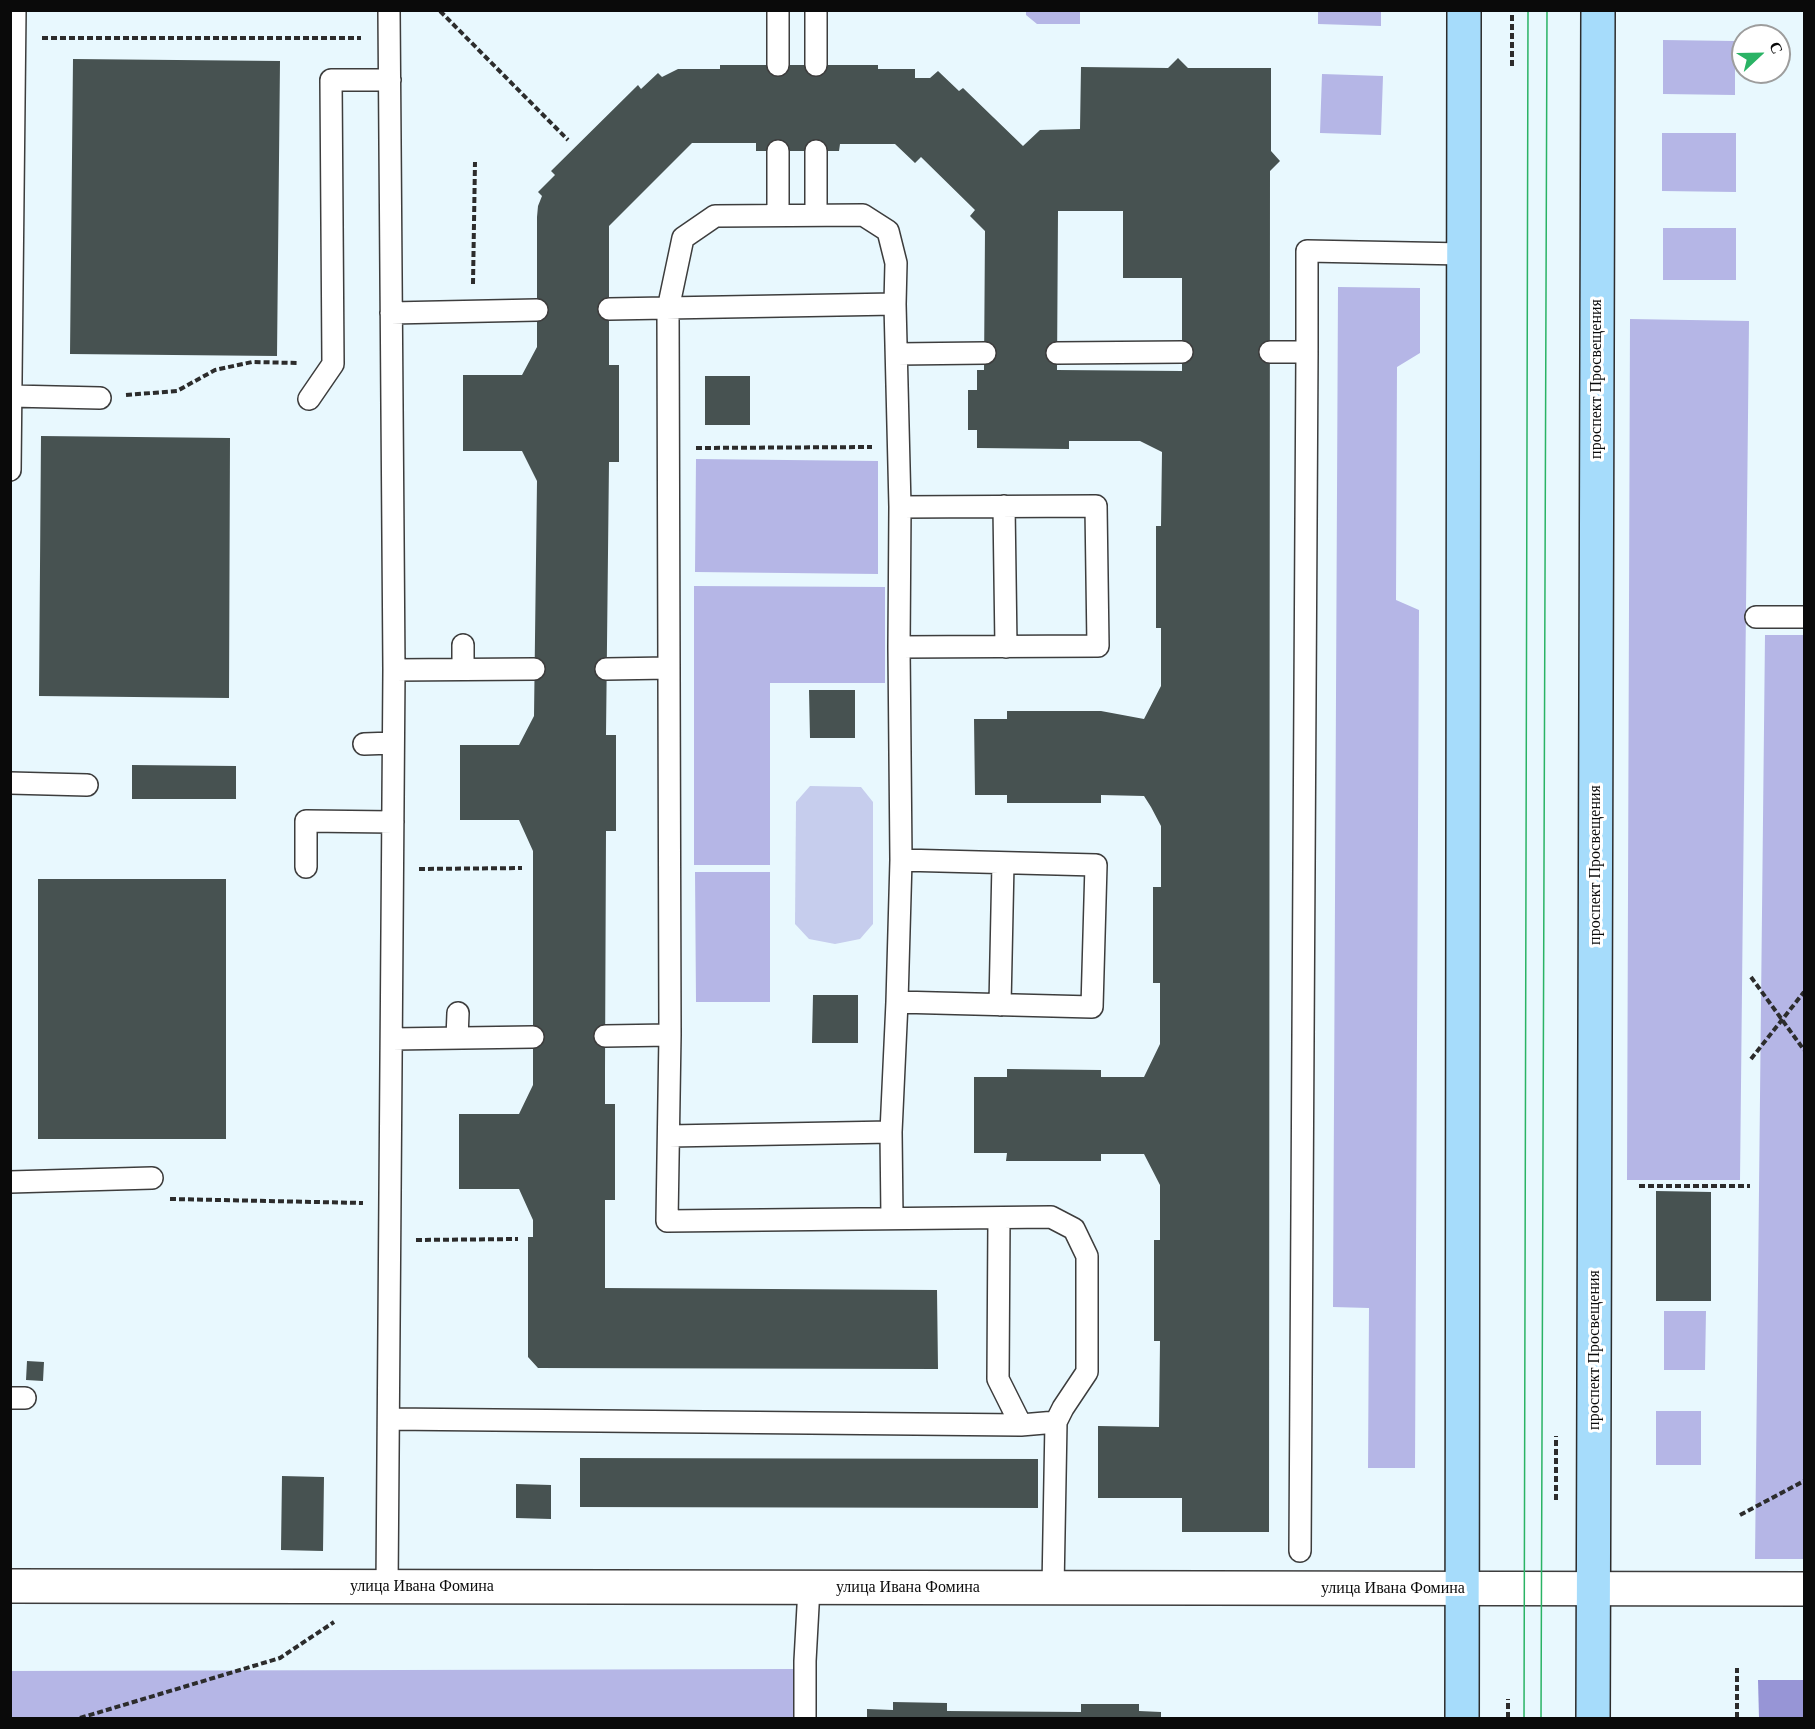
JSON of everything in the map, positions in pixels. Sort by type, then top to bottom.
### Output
[{"type":"main road","points":[[1462,1719],[1464,10]]},
{"type":"main road","name":"проспект Просвещения","points":[[1593,1719],[1598,10]]},
{"type":"street","name":"улица Ивана Фомина","points":[[10,1586],[1804,1589]]},
{"type":"lane","points":[[10,470],[15,10]]},
{"type":"lane","points":[[387,1587],[393,822],[389,10]]},
{"type":"lane","points":[[778,10],[778,65]]},
{"type":"lane","points":[[816,10],[816,65]]},
{"type":"lane","points":[[309,399],[333,363],[331,80],[390,80]]},
{"type":"lane","points":[[778,151],[778,215]]},
{"type":"lane","points":[[816,151],[816,215]]},
{"type":"lane","points":[[892,1218],[891,1132],[901,860],[898,647],[900,507],[896,263],[888,231],[863,215],[715,216],[683,238],[668,309],[670,1035],[667,1221],[1052,1217],[1074,1228],[1087,1256],[1087,1372],[1056,1422],[1053,1588]]},
{"type":"lane","points":[[1300,1551],[1306,251],[1464,254]]},
{"type":"lane","points":[[609,309],[895,304]]},
{"type":"lane","points":[[391,313],[537,310]]},
{"type":"lane","points":[[1057,353],[1182,352]]},
{"type":"lane","points":[[1270,352],[1307,352]]},
{"type":"lane","points":[[897,354],[985,353]]},
{"type":"lane","points":[[11,396],[100,398]]},
{"type":"lane","points":[[1005,506],[1006,646]]},
{"type":"lane","points":[[898,647],[1098,646],[1096,506],[900,507]]},
{"type":"lane","points":[[1756,617],[1804,617]]},
{"type":"lane","points":[[463,645],[463,669]]},
{"type":"lane","points":[[606,669],[669,668]]},
{"type":"lane","points":[[393,670],[534,669]]},
{"type":"lane","points":[[364,744],[393,743]]},
{"type":"lane","points":[[10,783],[87,785]]},
{"type":"lane","points":[[306,867],[306,821],[393,822]]},
{"type":"lane","points":[[897,1002],[1092,1007],[1096,866],[901,860]]},
{"type":"lane","points":[[1000,1005],[1004,863]]},
{"type":"lane","points":[[457,1038],[458,1013]]},
{"type":"lane","points":[[605,1036],[670,1035]]},
{"type":"lane","points":[[392,1039],[533,1037]]},
{"type":"lane","points":[[669,1136],[891,1132]]},
{"type":"lane","points":[[10,1182],[152,1178]]},
{"type":"lane","points":[[999,1218],[998,1379],[1021,1425]]},
{"type":"lane","points":[[389,1419],[1021,1425],[1056,1422]]},
{"type":"lane","points":[[805,1719],[809,1588]]},
{"type":"path","points":[[440,11],[568,140]]},
{"type":"path","points":[[1512,13],[1512,66]]},
{"type":"path","points":[[14,38],[389,38]]},
{"type":"path","points":[[473,311],[475,162]]},
{"type":"path","points":[[100,398],[177,391],[215,370],[252,362],[333,363]]},
{"type":"path","points":[[669,448],[899,447]]},
{"type":"path","points":[[409,869],[522,868]]},
{"type":"path","points":[[1751,977],[1804,1050]]},
{"type":"path","points":[[1751,1059],[1804,992]]},
{"type":"path","points":[[152,1178],[165,1199],[390,1203]]},
{"type":"path","points":[[1639,1186],[1750,1186]]},
{"type":"path","points":[[410,1240],[518,1239]]},
{"type":"path","points":[[1556,1436],[1556,1500]]},
{"type":"path","points":[[1740,1515],[1804,1480]]},
{"type":"path","points":[[80,1719],[280,1658],[339,1619]]},
{"type":"path","points":[[1737,1668],[1737,1719]]},
{"type":"path","points":[[1508,1699],[1508,1719]]},
{"type":"shaded area","points":[[1026,11],[1080,11],[1080,24],[1037,24],[1026,15]]},
{"type":"shaded area","points":[[1318,11],[1381,11],[1381,26],[1318,24]]},
{"type":"shaded area","points":[[1663,40],[1731,41],[1731,84],[1735,84],[1735,95],[1663,94]]},
{"type":"shaded area","points":[[1322,74],[1383,76],[1381,135],[1320,133]]},
{"type":"shaded area","points":[[1662,133],[1736,133],[1736,192],[1662,191]]},
{"type":"shaded area","points":[[1663,228],[1736,228],[1736,280],[1663,280]]},
{"type":"shaded area","points":[[1338,287],[1420,288],[1420,353],[1397,367],[1396,600],[1419,610],[1415,1468],[1368,1468],[1369,1308],[1333,1307]]},
{"type":"shaded area","points":[[1630,319],[1749,321],[1740,1180],[1627,1180]]},
{"type":"shaded area","points":[[696,459],[878,461],[878,574],[695,572]]},
{"type":"shaded area","points":[[694,586],[885,587],[885,683],[770,683],[770,865],[694,865]]},
{"type":"shaded area","points":[[1765,635],[1804,635],[1804,1559],[1755,1559]]},
{"type":"shaded area","points":[[810,786],[861,787],[873,802],[873,924],[860,939],[835,944],[809,939],[795,924],[796,802]]},
{"type":"shaded area","points":[[695,872],[770,872],[770,1002],[696,1002]]},
{"type":"shaded area","points":[[1664,1311],[1706,1311],[1705,1370],[1664,1370]]},
{"type":"shaded area","points":[[1656,1411],[1701,1411],[1701,1465],[1656,1465]]},
{"type":"shaded area","points":[[796,1669],[795,1718],[11,1718],[10,1671]]},
{"type":"shaded area","points":[[1758,1680],[1804,1680],[1804,1718],[1759,1718]]},
{"type":"building","points":[[1178,58],[1188,68],[1271,68],[1271,151],[1280,161],[1270,171],[1269,1532],[1182,1532],[1182,1498],[1098,1498],[1098,1426],[1159,1427],[1160,1341],[1154,1341],[1154,1240],[1160,1240],[1160,1185],[1144,1154],[1101,1154],[1101,1161],[1006,1161],[1007,1153],[974,1153],[974,1077],[1007,1077],[1007,1069],[1101,1070],[1101,1077],[1144,1077],[1160,1044],[1160,983],[1153,983],[1153,887],[1161,887],[1161,826],[1151,807],[1144,796],[1101,795],[1101,803],[1007,803],[1007,795],[975,795],[974,719],[1007,719],[1007,711],[1101,711],[1144,719],[1161,686],[1161,628],[1156,628],[1156,526],[1161,526],[1162,452],[1140,441],[1069,441],[1069,449],[977,448],[977,430],[968,430],[968,390],[977,390],[977,370],[984,370],[985,231],[970,216],[975,210],[921,157],[915,163],[895,144],[840,144],[839,151],[756,151],[756,143],[692,143],[609,226],[609,365],[619,365],[619,462],[609,462],[606,735],[616,735],[616,831],[606,831],[605,1104],[615,1104],[615,1200],[605,1200],[605,1288],[937,1290],[938,1369],[538,1368],[528,1357],[528,1237],[533,1237],[533,1220],[519,1189],[459,1189],[459,1114],[519,1114],[533,1085],[533,851],[519,820],[460,820],[460,745],[519,745],[534,716],[537,481],[522,451],[463,451],[463,375],[522,375],[537,347],[537,217],[542,196],[538,192],[555,175],[551,171],[638,85],[641,89],[658,73],[662,77],[678,69],[720,69],[720,65],[878,65],[878,69],[915,69],[915,78],[930,78],[938,71],[959,91],[963,88],[1023,146],[1040,130],[1080,129],[1081,67],[1168,68]],"holes":[[[1058,211],[1123,211],[1123,278],[1182,278],[1182,371],[1057,370]]]},
{"type":"building","points":[[73,59],[280,61],[277,356],[70,354]]},
{"type":"building","points":[[705,376],[750,376],[750,425],[705,425]]},
{"type":"building","points":[[41,436],[230,438],[229,698],[39,696]]},
{"type":"building","points":[[809,690],[855,690],[855,738],[810,738]]},
{"type":"building","points":[[132,765],[236,766],[236,799],[132,799]]},
{"type":"building","points":[[38,879],[226,879],[226,1139],[38,1139]]},
{"type":"building","points":[[813,995],[858,995],[858,1043],[812,1043]]},
{"type":"building","points":[[1656,1191],[1711,1192],[1711,1301],[1656,1301]]},
{"type":"building","points":[[27,1361],[44,1362],[43,1381],[26,1380]]},
{"type":"building","points":[[580,1458],[1038,1459],[1038,1508],[580,1507]]},
{"type":"building","points":[[282,1476],[324,1477],[323,1551],[281,1550]]},
{"type":"building","points":[[516,1484],[551,1485],[551,1519],[516,1518]]},
{"type":"building","points":[[893,1702],[947,1703],[947,1711],[1081,1712],[1081,1704],[1139,1704],[1139,1711],[1161,1712],[1161,1718],[867,1718],[867,1709],[893,1710]]},
{"type":"tram line","points":[[1524,1718],[1528,10]]},
{"type":"tram line","points":[[1541,1718],[1547,10]]}]
